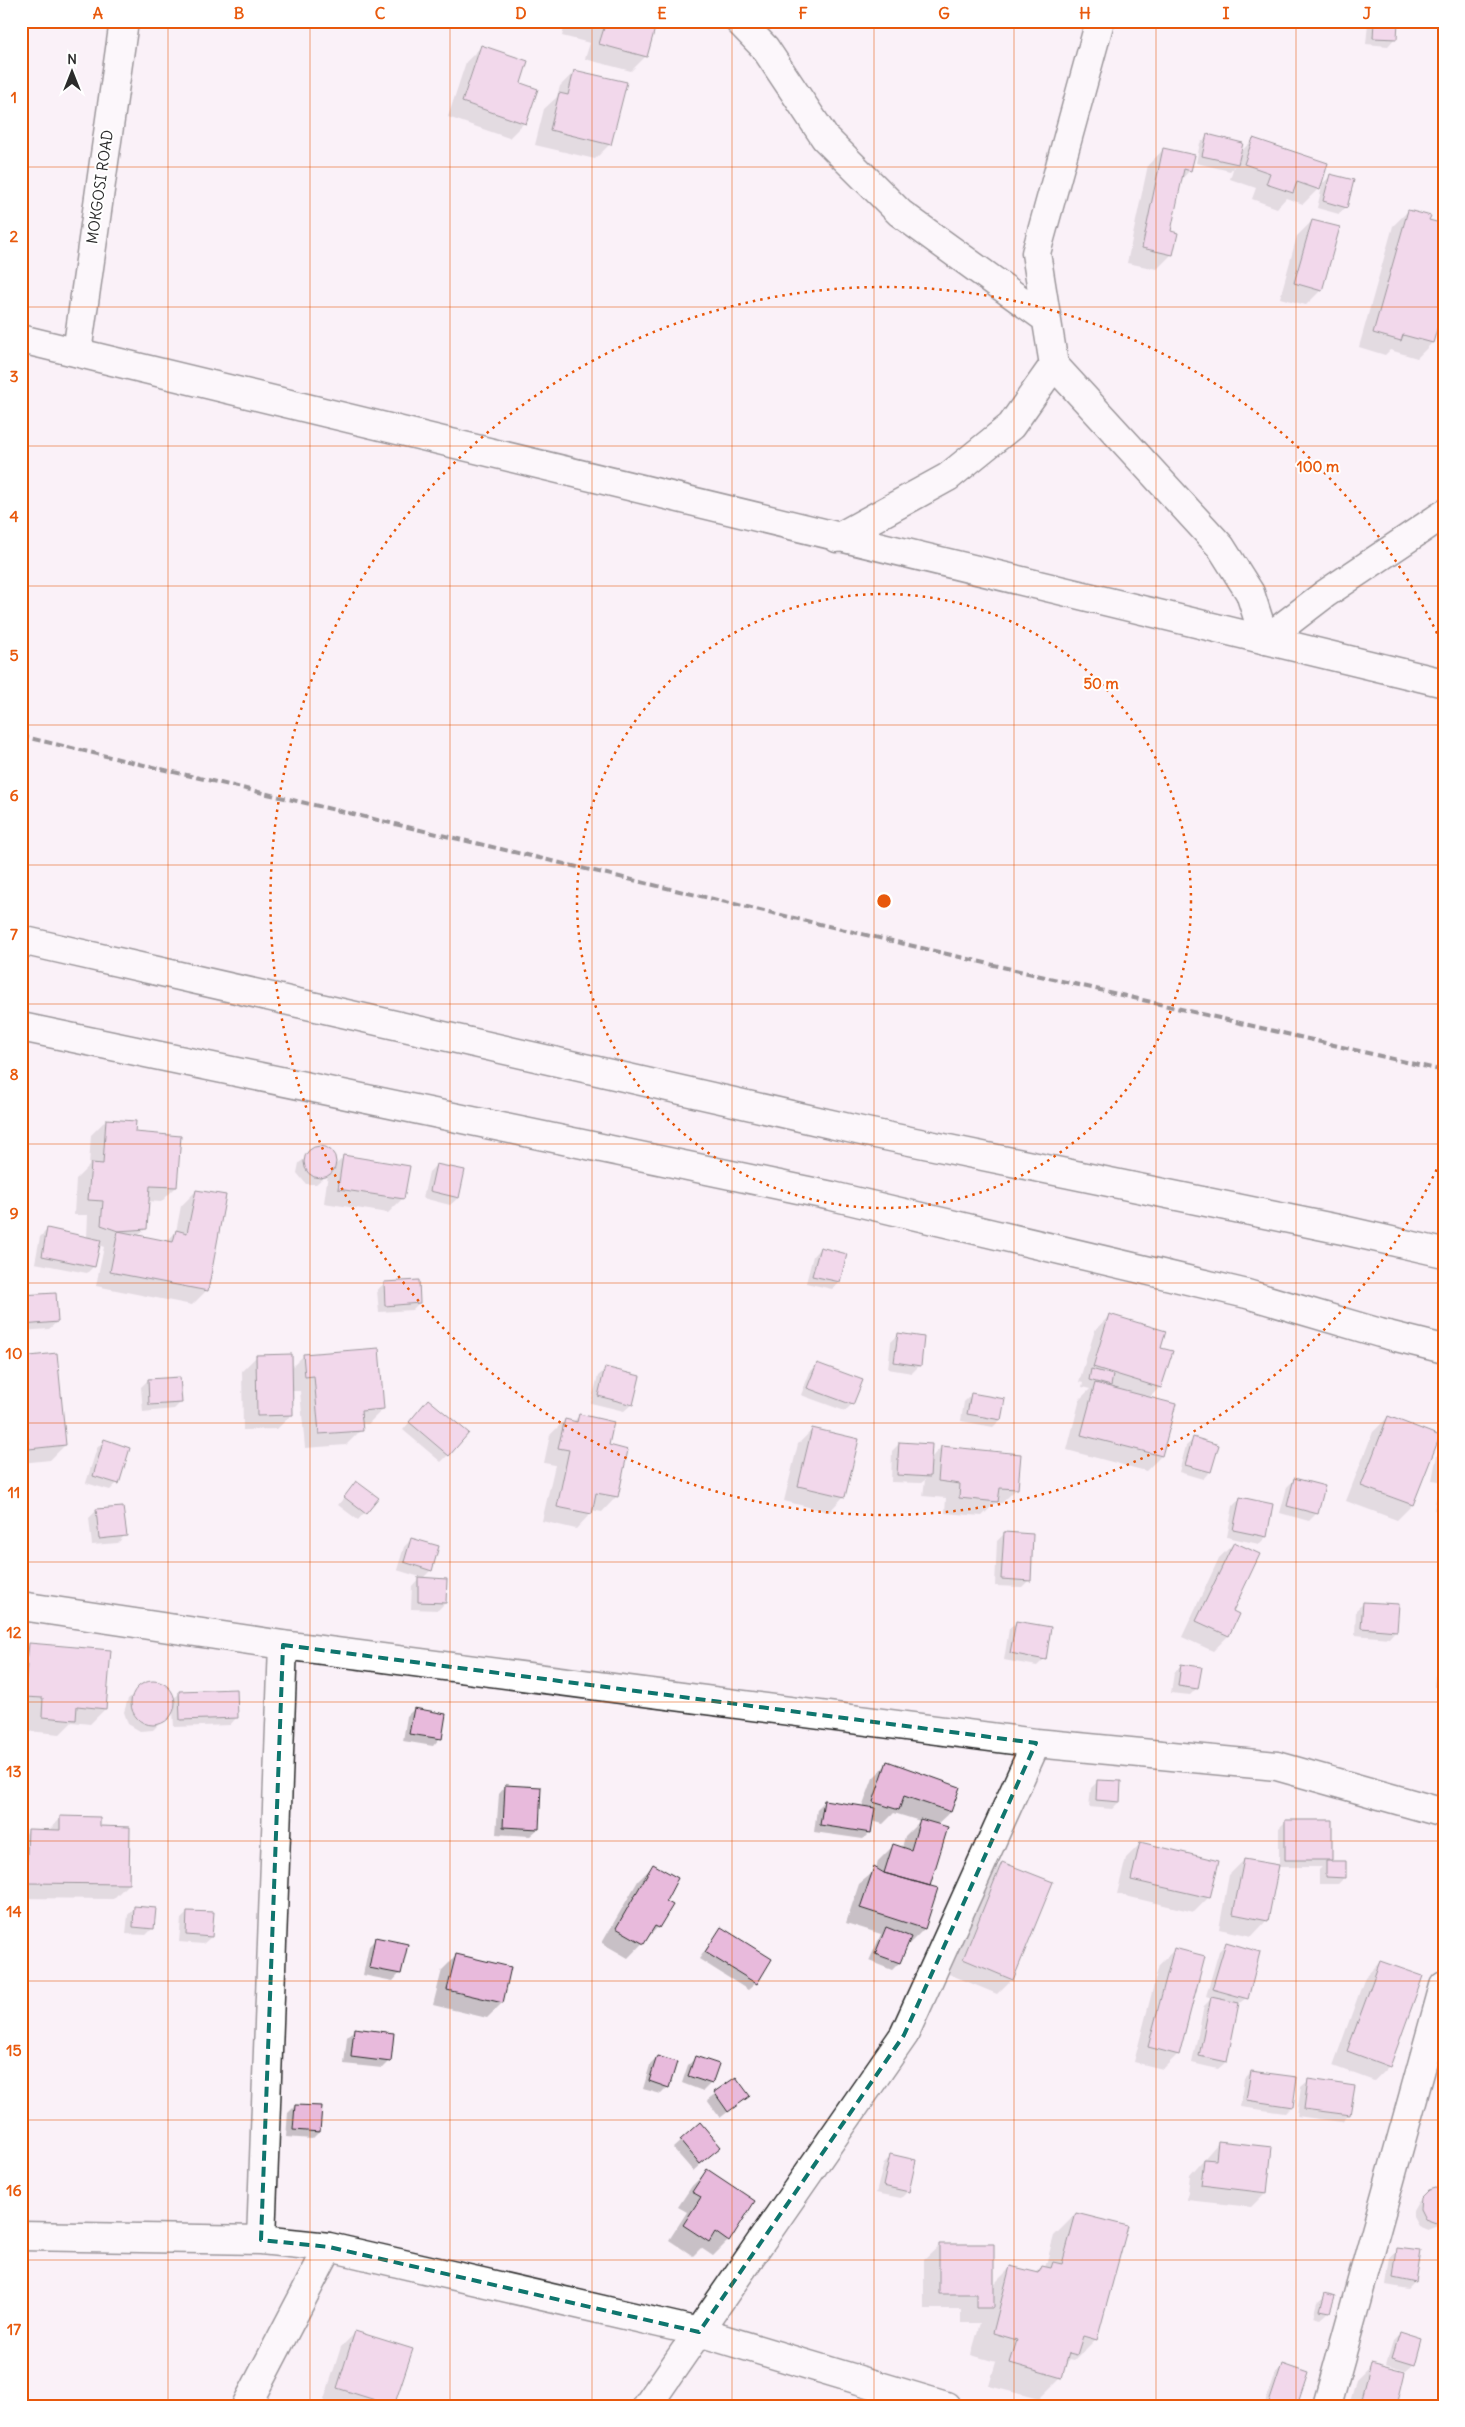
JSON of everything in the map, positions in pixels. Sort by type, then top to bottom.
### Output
[{"type":"street","name":"MOKGOSI ROAD","points":[[77,352],[124,21]]},
{"type":"street","points":[[739,21],[765,48],[825,138],[900,213],[1045,318]]},
{"type":"street","points":[[1100,21],[1036,253],[1054,365],[1221,547],[1250,593],[1265,640]]},
{"type":"street","points":[[21,340],[1444,683]]},
{"type":"street","points":[[837,538],[948,477],[1011,426],[1054,365]]},
{"type":"street","points":[[1265,640],[1325,594],[1444,514]]},
{"type":"street","points":[[22,944],[866,1132],[1343,1230],[1444,1253]]},
{"type":"street","points":[[21,1027],[832,1196],[1247,1294],[1380,1333],[1444,1349]]},
{"type":"street","points":[[21,1606],[283,1645],[1036,1743],[1277,1766],[1444,1813]]},
{"type":"street","points":[[261,2240],[283,1645]]},
{"type":"street","points":[[647,2406],[904,2035],[1036,1743]]},
{"type":"street","points":[[1327,2406],[1444,1986]]},
{"type":"street","points":[[21,2236],[261,2240],[329,2246],[699,2332],[946,2406]]},
{"type":"street","points":[[246,2406],[329,2246]]},
{"type":"highlighted area","points":[[283,1645],[1036,1743],[904,2035],[699,2332],[329,2247],[261,2240]]},
{"type":"building","points":[[577,21],[657,21],[647,57],[599,44],[604,28]]},
{"type":"building","points":[[1374,21],[1398,21],[1397,39],[1373,38]]},
{"type":"building","points":[[481,45],[528,61],[521,83],[538,89],[526,124],[462,102]]},
{"type":"building","points":[[574,70],[627,82],[611,145],[550,130],[559,93],[568,95]]},
{"type":"building","points":[[1207,134],[1243,143],[1238,164],[1202,156]]},
{"type":"building","points":[[1253,138],[1328,163],[1320,190],[1297,182],[1293,193],[1266,184],[1270,173],[1244,164]]},
{"type":"building","points":[[1163,148],[1195,155],[1191,171],[1184,169],[1171,231],[1178,233],[1173,255],[1142,248]]},
{"type":"building","points":[[1330,174],[1354,180],[1347,208],[1323,201]]},
{"type":"building","points":[[1408,210],[1431,216],[1429,220],[1444,224],[1444,305],[1433,343],[1403,335],[1401,341],[1373,333]]},
{"type":"building","points":[[1312,220],[1340,227],[1322,291],[1294,283]]},
{"type":"building","points":[[106,1119],[136,1121],[135,1132],[181,1136],[177,1187],[150,1186],[147,1229],[118,1231],[101,1225],[103,1201],[88,1200],[91,1163],[103,1164]]},
{"type":"building","points":[[320,1146],[326,1147],[331,1151],[335,1156],[335,1168],[331,1173],[326,1177],[320,1178],[314,1177],[309,1173],[305,1168],[304,1162],[305,1156],[309,1151],[314,1147]]},
{"type":"building","points":[[343,1155],[410,1166],[404,1199],[338,1189]]},
{"type":"building","points":[[436,1164],[465,1170],[459,1198],[430,1191]]},
{"type":"building","points":[[196,1190],[226,1195],[208,1291],[110,1272],[118,1231],[173,1242],[176,1230],[187,1233]]},
{"type":"building","points":[[47,1228],[101,1240],[95,1267],[42,1256]]},
{"type":"building","points":[[820,1247],[847,1254],[840,1282],[812,1276]]},
{"type":"building","points":[[419,1280],[420,1303],[385,1306],[384,1282]]},
{"type":"building","points":[[56,1293],[58,1322],[23,1325],[21,1295]]},
{"type":"building","points":[[1109,1314],[1166,1331],[1161,1348],[1173,1351],[1161,1388],[1093,1367]]},
{"type":"building","points":[[898,1333],[924,1337],[921,1366],[894,1362]]},
{"type":"building","points":[[379,1348],[384,1409],[361,1411],[363,1431],[319,1434],[314,1376],[305,1377],[303,1354]]},
{"type":"building","points":[[57,1353],[66,1445],[29,1449],[26,1424],[21,1424],[21,1357]]},
{"type":"building","points":[[292,1354],[293,1415],[257,1416],[256,1355]]},
{"type":"building","points":[[817,1363],[863,1380],[853,1405],[807,1388]]},
{"type":"building","points":[[605,1367],[640,1376],[633,1405],[598,1396]]},
{"type":"building","points":[[1091,1369],[1113,1375],[1111,1386],[1089,1380]]},
{"type":"building","points":[[180,1377],[182,1403],[149,1405],[148,1379]]},
{"type":"building","points":[[1095,1383],[1176,1404],[1162,1456],[1081,1435]]},
{"type":"building","points":[[971,1393],[1005,1399],[1001,1420],[967,1414]]},
{"type":"building","points":[[428,1399],[469,1433],[449,1456],[409,1422]]},
{"type":"building","points":[[579,1414],[614,1422],[609,1445],[628,1450],[618,1497],[596,1493],[592,1514],[557,1507],[569,1450],[558,1448],[565,1419],[577,1422]]},
{"type":"building","points":[[1388,1416],[1440,1436],[1413,1505],[1361,1486]]},
{"type":"building","points":[[812,1428],[859,1439],[845,1497],[798,1486]]},
{"type":"building","points":[[1193,1437],[1219,1445],[1211,1472],[1185,1465]]},
{"type":"building","points":[[104,1439],[130,1448],[119,1484],[93,1476]]},
{"type":"building","points":[[899,1442],[932,1444],[930,1477],[897,1475]]},
{"type":"building","points":[[941,1446],[1021,1454],[1018,1489],[1000,1488],[998,1502],[959,1498],[960,1484],[938,1481]]},
{"type":"building","points":[[1294,1478],[1325,1486],[1318,1514],[1287,1506]]},
{"type":"building","points":[[356,1481],[379,1498],[366,1514],[344,1497]]},
{"type":"building","points":[[1240,1497],[1273,1504],[1267,1537],[1233,1530]]},
{"type":"building","points":[[123,1507],[127,1536],[99,1539],[96,1509]]},
{"type":"building","points":[[1004,1532],[1033,1534],[1031,1581],[1001,1579]]},
{"type":"building","points":[[411,1538],[439,1546],[432,1571],[404,1562]]},
{"type":"building","points":[[1234,1542],[1260,1554],[1233,1611],[1239,1614],[1229,1636],[1196,1621]]},
{"type":"building","points":[[418,1577],[447,1579],[446,1603],[418,1602]]},
{"type":"building","points":[[1363,1602],[1399,1604],[1397,1631],[1361,1628]]},
{"type":"building","points":[[1016,1621],[1051,1627],[1046,1660],[1010,1653]]},
{"type":"building","points":[[29,1643],[111,1650],[106,1709],[77,1706],[76,1720],[42,1717],[43,1698],[24,1697]]},
{"type":"building","points":[[1181,1664],[1202,1667],[1198,1689],[1178,1686]]},
{"type":"building","points":[[1442,1668],[1444,1668],[1444,1680],[1441,1680]]},
{"type":"building","points":[[153,1681],[165,1685],[171,1691],[175,1703],[171,1715],[165,1721],[153,1725],[141,1721],[135,1715],[131,1703],[135,1691],[141,1685]]},
{"type":"building","points":[[237,1689],[238,1718],[180,1720],[179,1691]]},
{"type":"building","points":[[414,1708],[446,1714],[442,1739],[409,1734]]},
{"type":"building","points":[[887,1761],[960,1787],[951,1812],[904,1796],[899,1810],[873,1802]]},
{"type":"building","points":[[1097,1780],[1121,1781],[1120,1802],[1096,1800]]},
{"type":"building","points":[[505,1785],[541,1787],[539,1829],[503,1827]]},
{"type":"building","points":[[824,1800],[875,1808],[871,1833],[820,1825]]},
{"type":"building","points":[[60,1816],[100,1817],[100,1826],[130,1827],[129,1884],[26,1883],[28,1829],[60,1830]]},
{"type":"building","points":[[920,1819],[948,1827],[930,1886],[884,1873],[893,1844],[911,1850]]},
{"type":"building","points":[[1285,1820],[1332,1820],[1332,1860],[1285,1860]]},
{"type":"building","points":[[1140,1842],[1219,1861],[1210,1898],[1131,1880]]},
{"type":"building","points":[[1244,1859],[1279,1865],[1268,1921],[1233,1914]]},
{"type":"building","points":[[1326,1861],[1346,1861],[1346,1878],[1326,1877]]},
{"type":"building","points":[[1002,1862],[1053,1882],[1013,1980],[963,1959]]},
{"type":"building","points":[[653,1864],[678,1878],[666,1901],[673,1905],[659,1928],[655,1926],[644,1944],[616,1928]]},
{"type":"building","points":[[874,1867],[884,1873],[938,1888],[925,1929],[860,1908]]},
{"type":"building","points":[[134,1906],[156,1908],[154,1929],[133,1927]]},
{"type":"building","points":[[187,1911],[214,1912],[212,1937],[186,1935]]},
{"type":"building","points":[[721,1927],[772,1959],[757,1984],[705,1952]]},
{"type":"building","points":[[886,1927],[911,1937],[900,1963],[875,1954]]},
{"type":"building","points":[[375,1937],[408,1944],[401,1974],[369,1968]]},
{"type":"building","points":[[1226,1942],[1260,1952],[1248,1999],[1212,1989]]},
{"type":"building","points":[[1174,1948],[1205,1956],[1179,2055],[1148,2047]]},
{"type":"building","points":[[456,1954],[511,1967],[503,2003],[447,1990]]},
{"type":"building","points":[[1380,1961],[1423,1976],[1390,2067],[1347,2051]]},
{"type":"building","points":[[1211,1997],[1239,2003],[1227,2062],[1199,2056]]},
{"type":"building","points":[[354,2028],[394,2033],[391,2062],[351,2057]]},
{"type":"building","points":[[657,2056],[677,2062],[669,2088],[649,2081]]},
{"type":"building","points":[[695,2056],[719,2064],[712,2084],[688,2076]]},
{"type":"building","points":[[1251,2071],[1297,2077],[1293,2107],[1246,2100]]},
{"type":"building","points":[[736,2077],[750,2096],[728,2112],[714,2092]]},
{"type":"building","points":[[1308,2079],[1355,2086],[1350,2115],[1304,2109]]},
{"type":"building","points":[[295,2105],[322,2106],[320,2132],[293,2130]]},
{"type":"building","points":[[700,2122],[721,2147],[700,2164],[680,2140]]},
{"type":"building","points":[[1218,2141],[1272,2147],[1267,2193],[1201,2185],[1204,2159],[1216,2160]]},
{"type":"building","points":[[890,2154],[916,2160],[909,2192],[883,2186]]},
{"type":"building","points":[[707,2169],[755,2201],[729,2242],[715,2232],[709,2242],[683,2225],[701,2197],[692,2192]]},
{"type":"building","points":[[1436,2188],[1444,2190],[1444,2222],[1436,2223],[1425,2219],[1420,2209],[1421,2198],[1429,2190]]},
{"type":"building","points":[[1076,2213],[1128,2226],[1097,2340],[1083,2336],[1077,2355],[1069,2353],[1062,2378],[1010,2363],[1017,2340],[993,2333],[1010,2266],[1039,2273],[1042,2266],[1051,2268],[1053,2262],[1062,2264]]},
{"type":"building","points":[[939,2244],[994,2244],[994,2308],[976,2308],[976,2294],[939,2294]]},
{"type":"building","points":[[1397,2248],[1421,2251],[1416,2283],[1393,2278]]},
{"type":"building","points":[[1325,2293],[1335,2296],[1330,2312],[1320,2310]]},
{"type":"building","points":[[355,2331],[413,2349],[394,2406],[337,2388]]},
{"type":"building","points":[[1400,2332],[1422,2339],[1415,2365],[1392,2358]]},
{"type":"building","points":[[1371,2363],[1405,2372],[1397,2406],[1360,2406]]},
{"type":"building","points":[[1282,2364],[1308,2373],[1297,2406],[1268,2406]]},
{"type":"railway","points":[[21,736],[1444,1071]]}]
